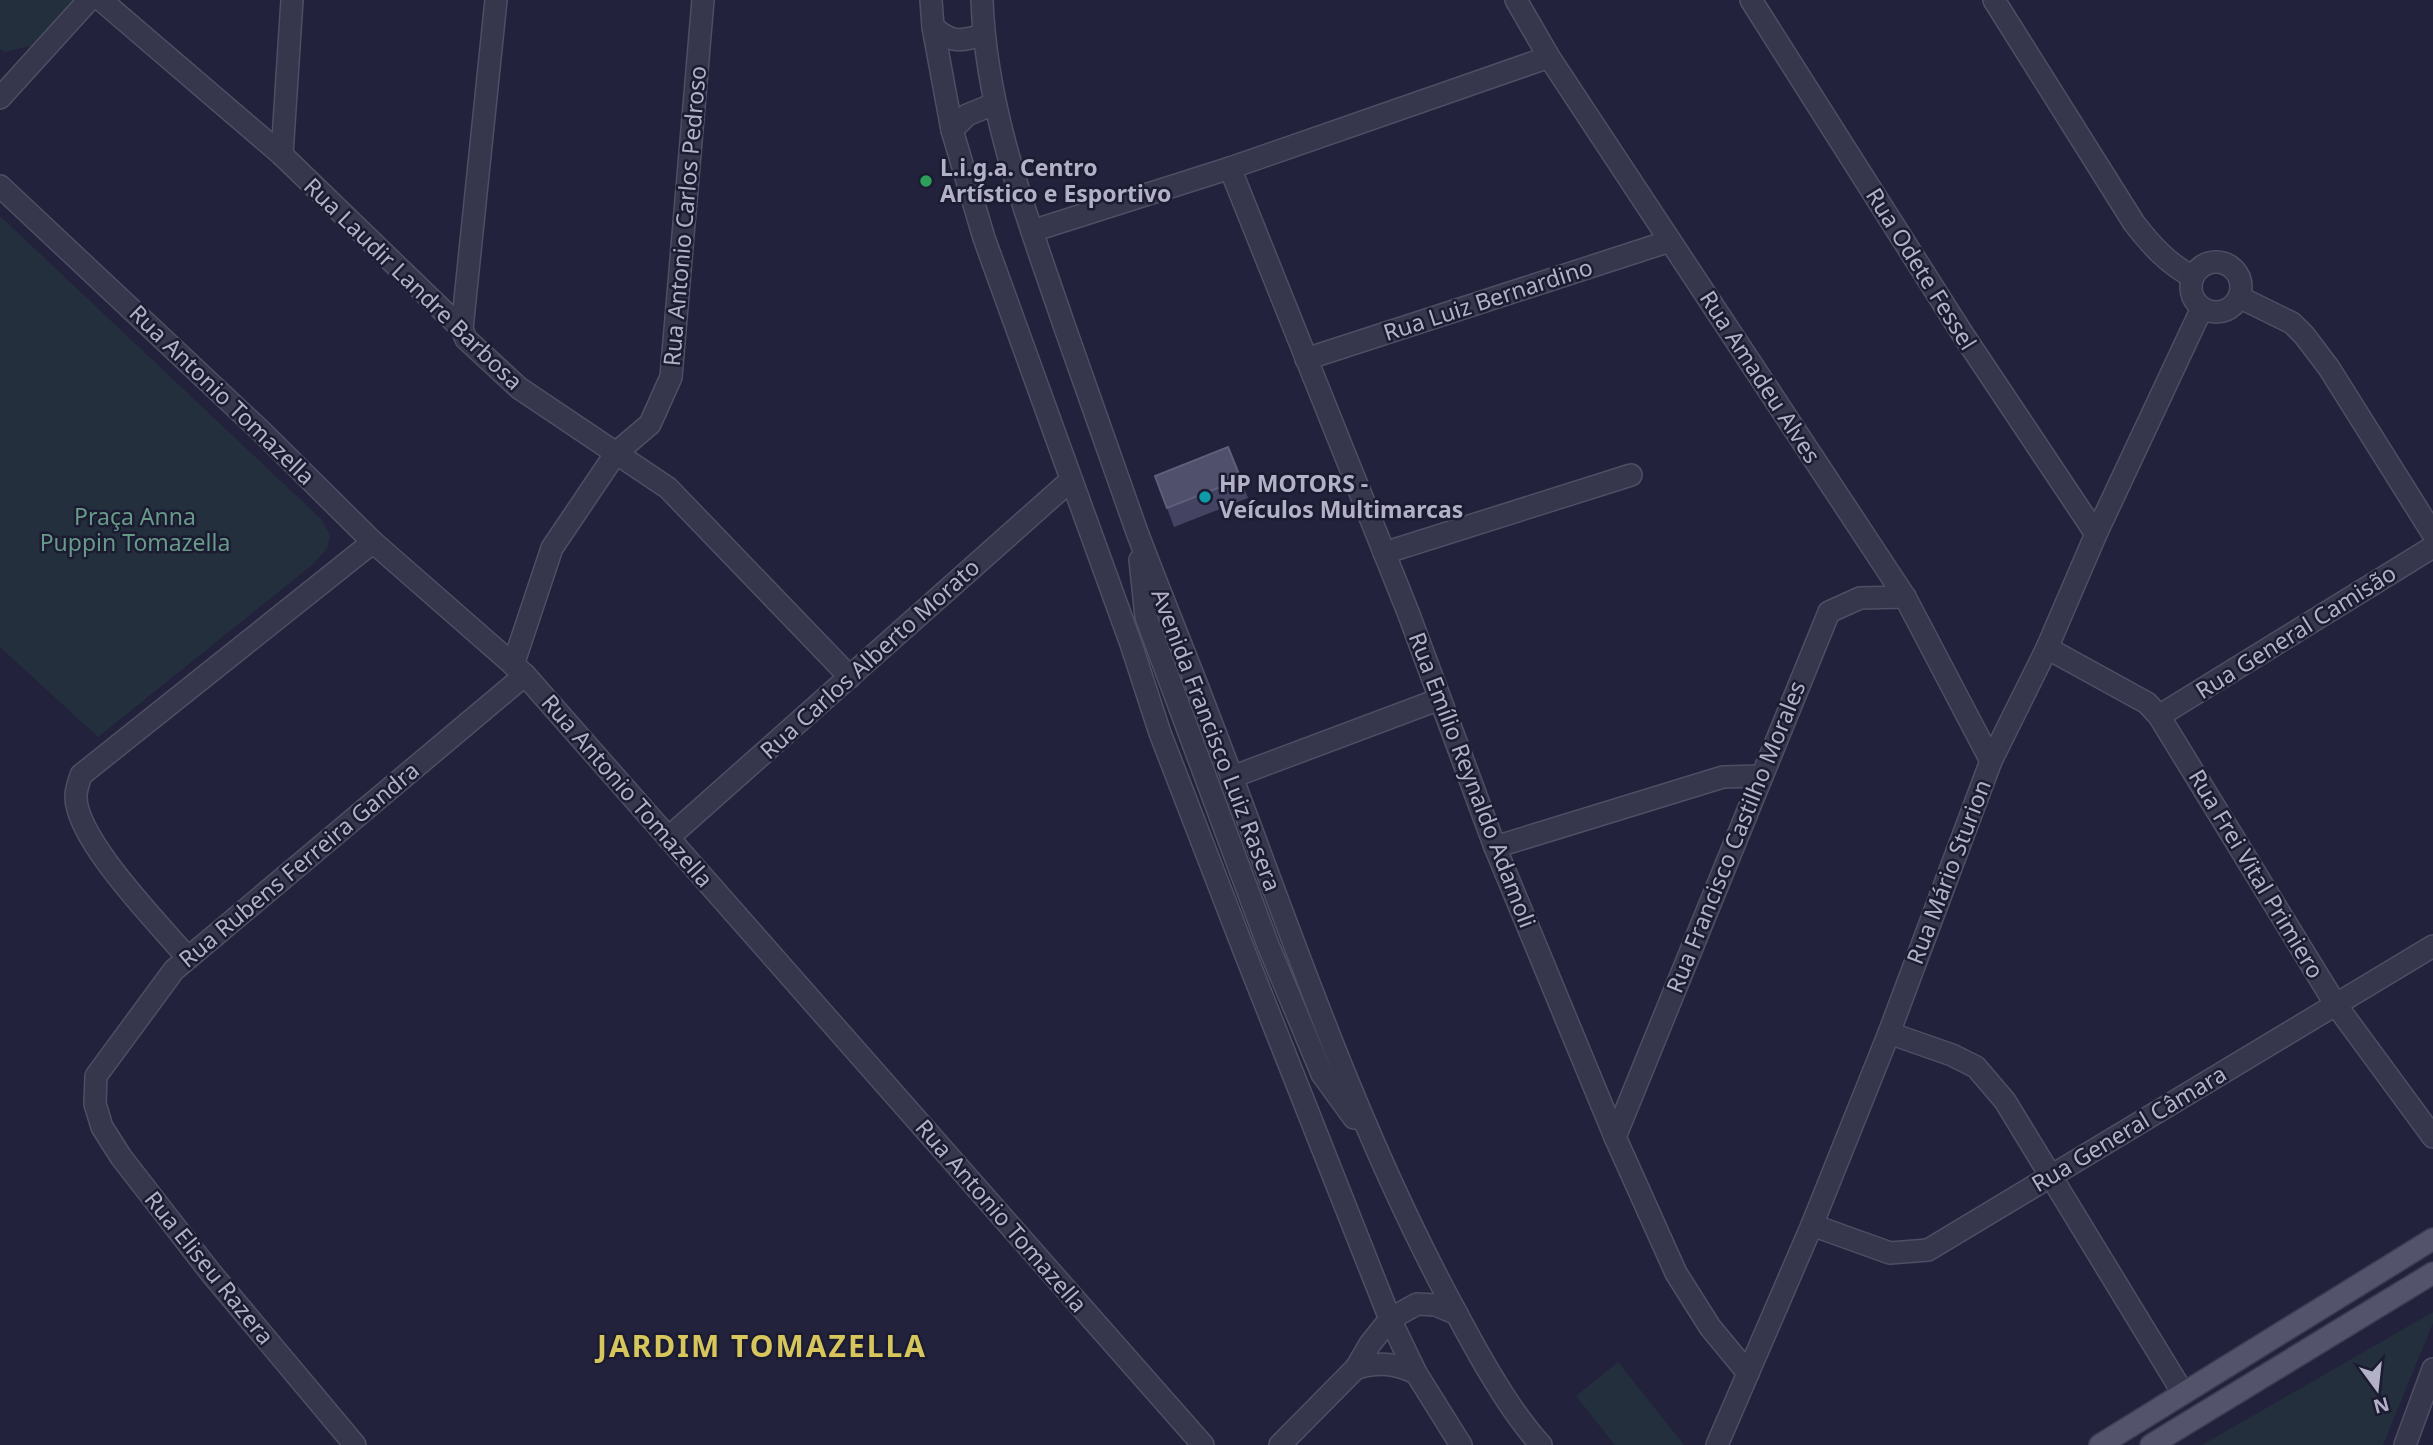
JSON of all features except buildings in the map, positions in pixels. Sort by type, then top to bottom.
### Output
[{"type":"main road","points":[[2100,1445],[2433,1239]]},
{"type":"main road","points":[[2151,1445],[2433,1273]]},
{"type":"street","points":[[0,98],[89,0]]},
{"type":"street","name":"Rua Laudir Landre Barbosa","points":[[101,0],[282,155],[462,329],[466,339],[519,388],[668,488],[850,677]]},
{"type":"street","points":[[282,155],[292,0]]},
{"type":"street","points":[[462,329],[496,0]]},
{"type":"street","name":"Rua Antonio Carlos Pedroso","points":[[519,670],[552,548],[616,453],[650,424],[671,377],[703,0]]},
{"type":"street","name":"Avenida Francisco Luiz Rasera","points":[[931,0],[933,27],[952,130],[984,238],[1131,644],[1160,733],[1391,1318],[1416,1373],[1461,1445]]},
{"type":"street","name":"Avenida Francisco Luiz Rasera","points":[[982,0],[983,35],[994,104],[1032,231],[1137,532],[1290,936],[1375,1148],[1409,1222],[1496,1381],[1541,1445]]},
{"type":"street","name":"Rua Amadeu Alves","points":[[1516,0],[1549,57],[1905,597],[1991,761]]},
{"type":"street","name":"Rua Odete Fessel","points":[[1751,0],[1954,321],[2096,534]]},
{"type":"street","points":[[1994,0],[2134,223],[2148,242],[2166,259],[2193,277]]},
{"type":"street","points":[[933,27],[947,38],[961,41],[983,35]]},
{"type":"street","points":[[1032,231],[1230,168],[1549,57]]},
{"type":"street","points":[[952,130],[967,115],[994,104]]},
{"type":"street","name":"Rua Emílio Reynaldo Adamoli","points":[[1230,168],[1384,553],[1495,847],[1615,1136],[1676,1273],[1710,1327],[1748,1373]]},
{"type":"street","name":"Rua Antonio Tomazella","points":[[0,186],[262,432],[373,542],[519,670],[1203,1445]]},
{"type":"street","name":"Rua Luiz Bernardino","points":[[1306,359],[1670,241]]},
{"type":"street","points":[[2214,262],[2230,266],[2240,280],[2239,298],[2227,310],[2210,312],[2202,308],[2192,294],[2193,277],[2205,265],[2214,262]]},
{"type":"street","points":[[2239,298],[2292,323],[2304,335],[2329,368],[2433,534]]},
{"type":"street","name":"Rua Mário Sturion","points":[[1717,1445],[1812,1225],[1889,1032],[1991,761],[2047,648],[2096,534],[2202,308]]},
{"type":"street","points":[[1384,553],[1632,475]]},
{"type":"street","name":"Rua Carlos Alberto Morato","points":[[668,838],[1071,480]]},
{"type":"street","points":[[1137,532],[1146,617],[1268,945],[1322,1073],[1375,1148]]},
{"type":"street","points":[[188,958],[105,861],[88,834],[78,813],[76,795],[81,775],[373,542]]},
{"type":"street","name":"Rua General Camisão","points":[[2159,716],[2433,547]]},
{"type":"street","name":"Rua Francisco Castilho Morales","points":[[1615,1136],[1829,612],[1860,598],[1905,597]]},
{"type":"street","name":"Rua Frei Vital Primiero","points":[[2047,648],[2147,703],[2159,716],[2336,1006],[2433,1137]]},
{"type":"street","name":"Rua Rubens Ferreira Gandra","points":[[96,1076],[174,970],[519,670]]},
{"type":"street","points":[[1232,777],[1440,699]]},
{"type":"street","points":[[1495,847],[1723,778],[1762,776]]},
{"type":"street","name":"Rua General Câmara","points":[[1812,1225],[1890,1253],[1928,1250],[2433,946]]},
{"type":"street","points":[[1889,1032],[1952,1055],[1976,1067],[2005,1101],[2183,1393]]},
{"type":"street","name":"Rua Eliseu Razera","points":[[96,1076],[95,1104],[102,1127],[121,1157],[211,1273],[355,1445]]},
{"type":"street","points":[[1280,1445],[1356,1368],[1370,1343],[1391,1318],[1418,1304],[1436,1305],[1457,1314]]},
{"type":"street","points":[[1356,1368],[1378,1363],[1397,1364],[1416,1373]]},
{"type":"street","points":[[2405,1445],[2433,1368]]},
{"type":"green space","points":[[0,0],[81,0],[38,44],[5,52],[0,49]]},
{"type":"green space","name":"Praça Anna Puppin Tomazella","points":[[0,216],[322,520],[330,535],[327,549],[312,565],[98,737],[0,647]]},
{"type":"green space","points":[[2433,1312],[2433,1323],[2383,1445],[2202,1445]]},
{"type":"green space","points":[[1618,1362],[1684,1445],[1615,1445],[1576,1396]]},
{"type":"place","name":"L.i.g.a. Centro Artístico e Esportivo","points":[[926,181]]},
{"type":"place","name":"HP MOTORS - Veículos Multimarcas","points":[[1205,497]]},
{"type":"district","name":"JARDIM TOMAZELLA","points":[[762,1347]]}]
